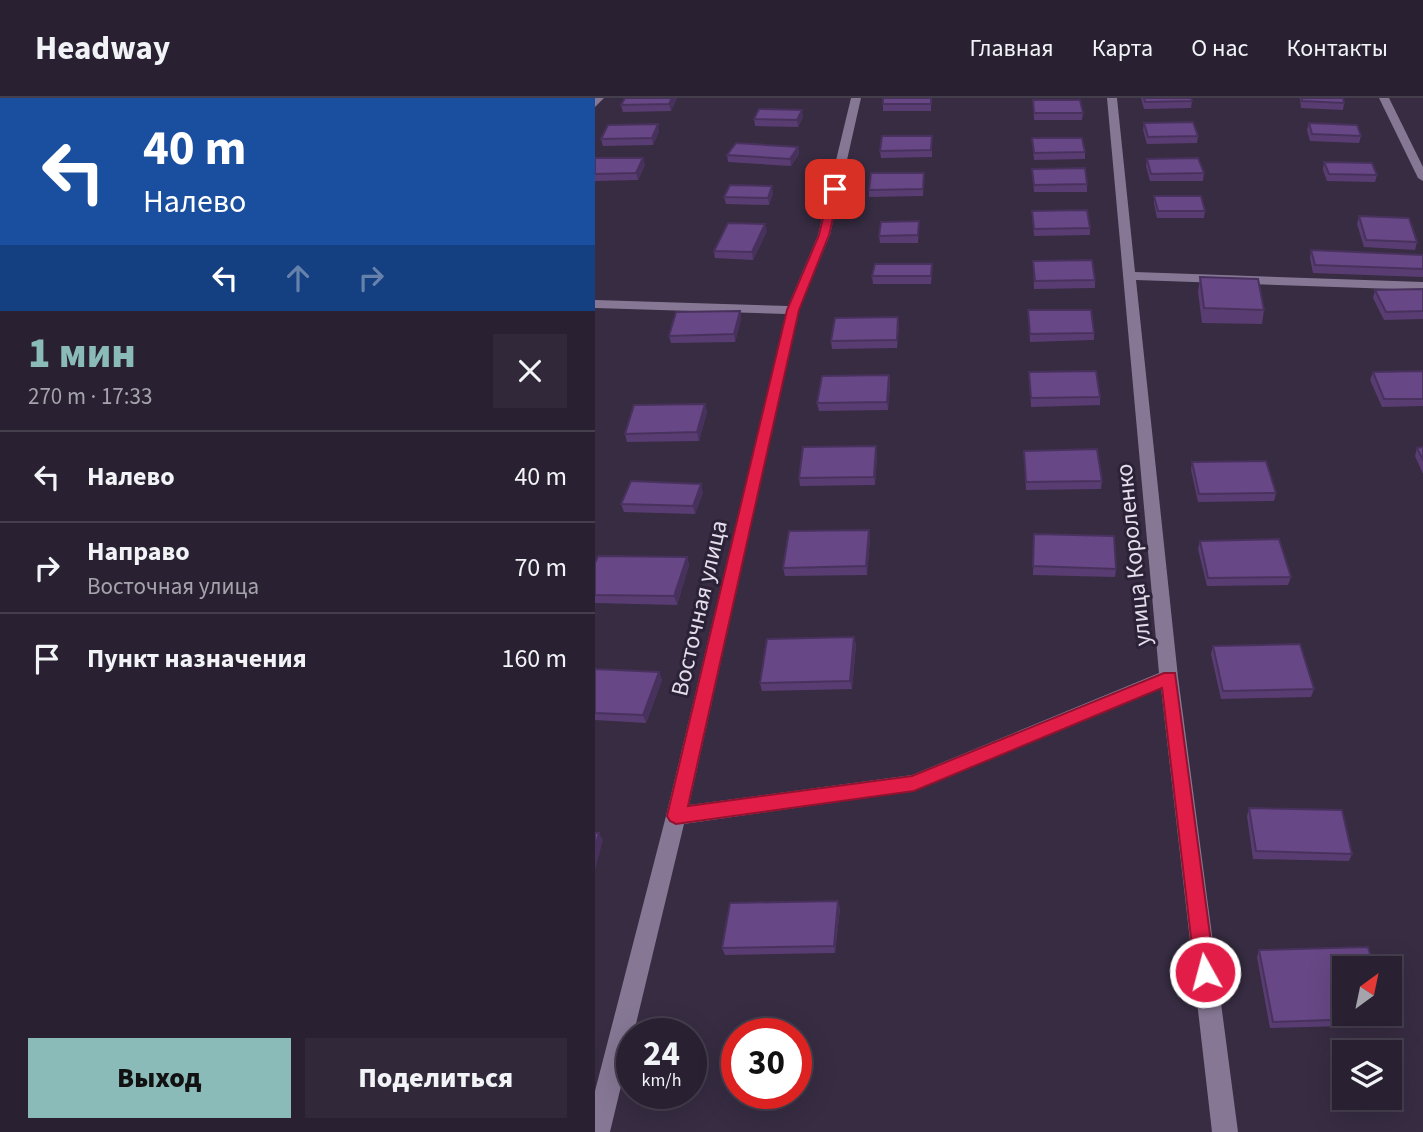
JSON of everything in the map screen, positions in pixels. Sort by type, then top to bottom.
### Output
[{"type":"street","points":[[595,104],[599,98]]},
{"type":"street","name":"Восточная улица","points":[[597,1132],[676,816],[793,310],[824,235],[856,98]]},
{"type":"street","name":"улица Короленко","points":[[1112,98],[1170,677],[1225,1132]]},
{"type":"street","points":[[1384,98],[1423,178]]},
{"type":"street","points":[[1130,276],[1423,286]]},
{"type":"street","points":[[595,304],[793,310]]},
{"type":"street","points":[[676,816],[914,783],[1170,677]]},
{"type":"building","points":[[625,98],[672,98],[669,104],[621,105]]},
{"type":"building","points":[[883,98],[931,98],[931,104],[883,104]]},
{"type":"building","points":[[1144,98],[1191,98],[1192,101],[1145,102]]},
{"type":"building","points":[[1302,98],[1343,98],[1344,103],[1302,101]]},
{"type":"building","points":[[1033,100],[1080,100],[1083,113],[1034,113]]},
{"type":"building","points":[[759,109],[802,110],[797,120],[754,119]]},
{"type":"building","points":[[1193,122],[1198,136],[1148,137],[1144,123]]},
{"type":"building","points":[[1309,123],[1357,125],[1361,136],[1312,134]]},
{"type":"building","points":[[658,124],[652,138],[601,139],[608,125]]},
{"type":"building","points":[[882,136],[932,136],[931,150],[880,151]]},
{"type":"building","points":[[1032,138],[1082,138],[1085,152],[1034,153]]},
{"type":"building","points":[[736,143],[798,147],[790,159],[727,155]]},
{"type":"building","points":[[595,158],[643,158],[636,173],[595,174]]},
{"type":"building","points":[[1198,158],[1204,173],[1151,174],[1147,159]]},
{"type":"building","points":[[1324,162],[1372,163],[1377,175],[1329,174]]},
{"type":"building","points":[[1085,168],[1087,184],[1034,185],[1032,169]]},
{"type":"building","points":[[871,173],[924,173],[923,189],[869,190]]},
{"type":"building","points":[[730,185],[772,186],[768,198],[724,197]]},
{"type":"building","points":[[1154,196],[1201,196],[1205,211],[1158,211]]},
{"type":"building","points":[[1087,210],[1090,228],[1034,229],[1032,211]]},
{"type":"building","points":[[1359,216],[1409,218],[1417,242],[1366,240]]},
{"type":"building","points":[[919,221],[918,235],[879,236],[881,222]]},
{"type":"building","points":[[728,223],[765,224],[752,252],[714,251]]},
{"type":"building","points":[[1311,250],[1423,255],[1423,269],[1315,265]]},
{"type":"building","points":[[1092,260],[1095,280],[1035,281],[1033,261]]},
{"type":"building","points":[[875,264],[932,264],[931,276],[872,276]]},
{"type":"building","points":[[1200,277],[1258,279],[1264,310],[1204,308]]},
{"type":"building","points":[[1423,289],[1423,311],[1386,312],[1375,290]]},
{"type":"building","points":[[1028,310],[1091,310],[1094,333],[1030,334]]},
{"type":"building","points":[[740,311],[734,334],[669,336],[676,312]]},
{"type":"building","points":[[898,317],[897,340],[831,341],[835,318]]},
{"type":"building","points":[[1096,371],[1100,397],[1031,398],[1029,372]]},
{"type":"building","points":[[1423,371],[1423,399],[1384,399],[1373,372]]},
{"type":"building","points":[[889,375],[887,402],[817,403],[822,376]]},
{"type":"building","points":[[705,404],[697,432],[625,434],[634,405]]},
{"type":"building","points":[[876,446],[874,477],[799,478],[803,447]]},
{"type":"building","points":[[1423,447],[1423,460],[1417,448]]},
{"type":"building","points":[[1097,449],[1102,481],[1026,482],[1024,451]]},
{"type":"building","points":[[1266,461],[1276,493],[1199,494],[1192,462]]},
{"type":"building","points":[[631,481],[701,484],[693,506],[621,504]]},
{"type":"building","points":[[869,530],[866,566],[783,568],[789,531]]},
{"type":"building","points":[[1034,534],[1114,536],[1116,569],[1033,566]]},
{"type":"building","points":[[1279,539],[1291,577],[1208,578],[1200,541]]},
{"type":"building","points":[[598,556],[687,557],[674,596],[595,595],[595,563]]},
{"type":"building","points":[[854,637],[850,681],[760,683],[767,639]]},
{"type":"building","points":[[1300,644],[1314,689],[1223,691],[1213,646]]},
{"type":"building","points":[[595,669],[659,672],[643,715],[595,713]]},
{"type":"building","points":[[1249,808],[1342,810],[1352,854],[1256,851]]},
{"type":"building","points":[[838,901],[834,946],[722,948],[730,903]]},
{"type":"building","points":[[1368,947],[1371,956],[1332,956],[1332,1020],[1273,1022],[1259,950]]},
{"type":"route","points":[[835,189],[824,235],[793,310],[676,816],[914,783],[1170,677],[1205,972]]}]
